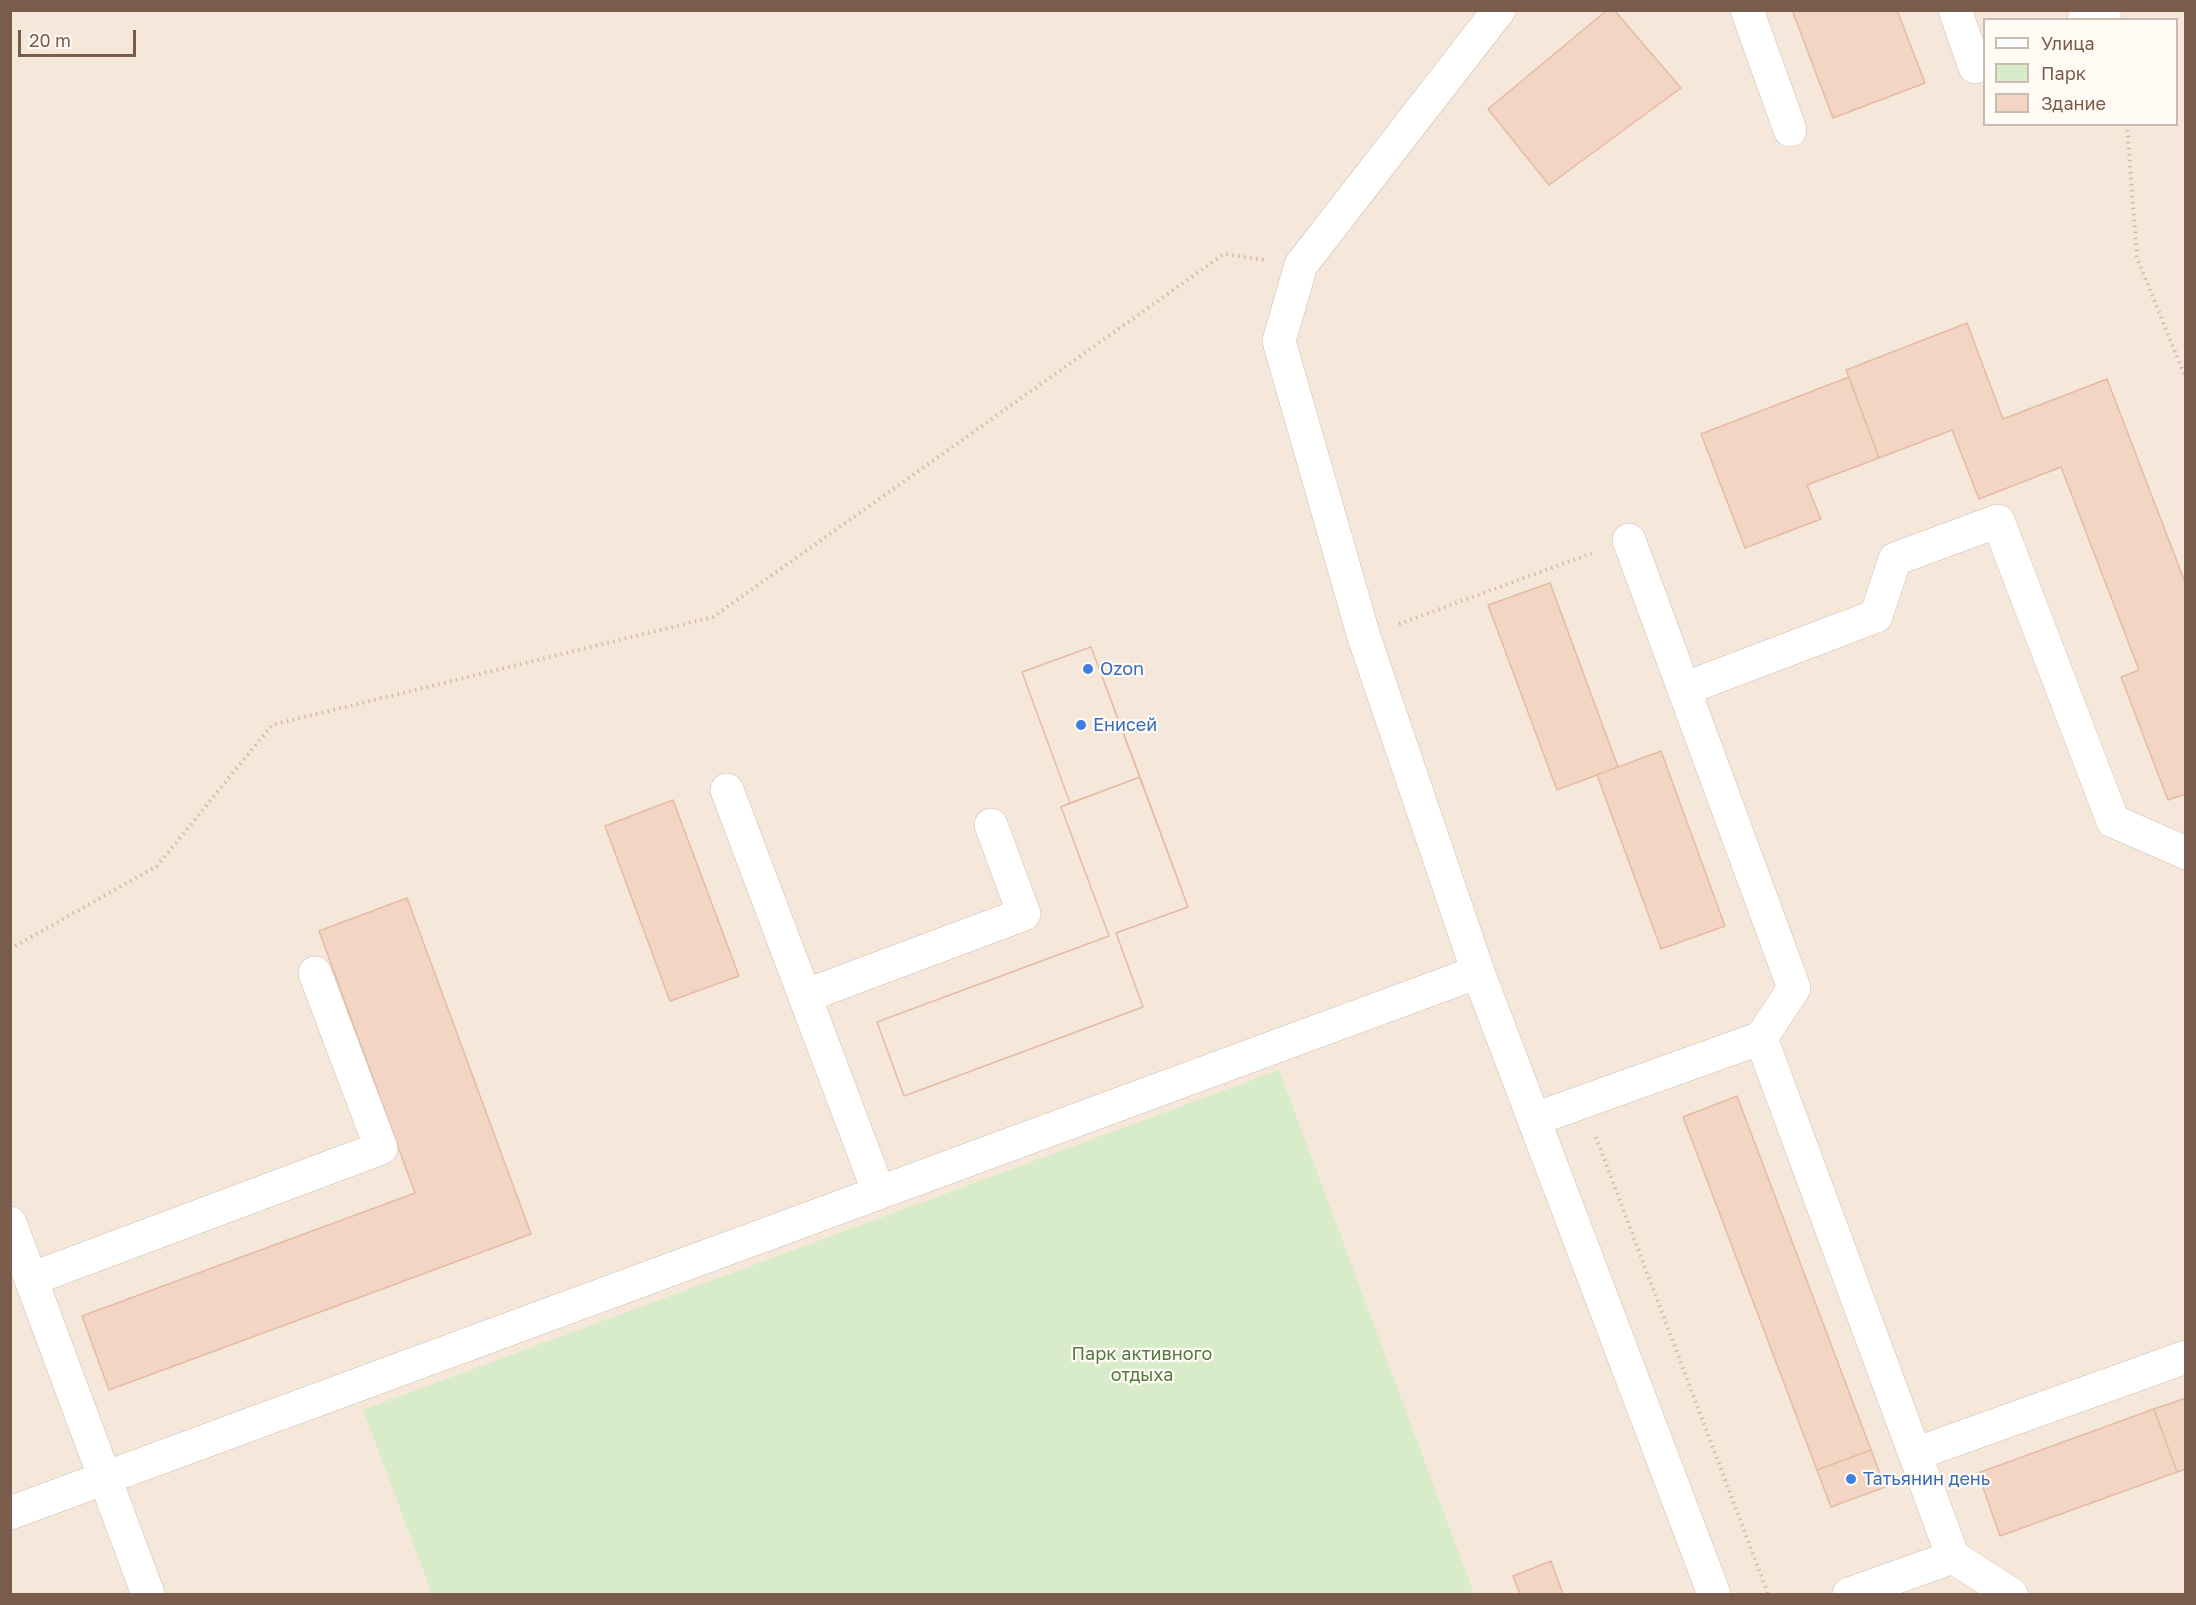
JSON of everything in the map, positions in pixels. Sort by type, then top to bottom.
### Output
[{"type":"street","points":[[1499,10],[1300,265],[1279,341],[1364,637],[1478,972],[1714,1594]]},
{"type":"street","points":[[1747,10],[1790,130]]},
{"type":"street","points":[[1955,10],[1975,68],[1983,64]]},
{"type":"street","points":[[2088,18],[2104,10]]},
{"type":"street","points":[[1684,689],[1876,616],[1895,560],[1998,520],[2113,821],[2186,853]]},
{"type":"street","points":[[1535,1119],[1761,1038],[1794,988],[1629,540]]},
{"type":"street","points":[[727,790],[879,1193]]},
{"type":"street","points":[[805,996],[1024,914],[991,825]]},
{"type":"street","points":[[10,1513],[1478,972]]},
{"type":"street","points":[[31,1279],[381,1148],[315,973]]},
{"type":"street","points":[[1761,1038],[1953,1557],[2011,1594]]},
{"type":"street","points":[[10,1223],[148,1594]]},
{"type":"street","points":[[1915,1454],[2186,1357]]},
{"type":"street","points":[[1850,1594],[1953,1557]]},
{"type":"path","points":[[2127,126],[2137,258],[2186,379]]},
{"type":"path","points":[[10,949],[157,866],[272,725],[713,617],[1224,254],[1300,265]]},
{"type":"path","points":[[1364,637],[1629,540]]},
{"type":"path","points":[[1583,1102],[1768,1594]]},
{"type":"shaded area","points":[[11,11],[2185,11],[2185,1594],[11,1594]]},
{"type":"green space","name":"Парк активного отдыха","points":[[1279,1070],[1474,1594],[432,1594],[363,1410]]},
{"type":"building","points":[[1607,10],[1614,10],[1681,88],[1549,185],[1488,109]]},
{"type":"building","points":[[1792,10],[1897,10],[1925,83],[1833,118]]},
{"type":"building","points":[[1967,323],[2003,419],[2107,379],[2186,585],[2186,794],[2168,800],[2121,677],[2139,670],[2061,467],[1979,499],[1952,430],[1879,458],[1846,370]]},
{"type":"building","points":[[1849,377],[1879,458],[1807,485],[1821,519],[1745,548],[1701,434]]},
{"type":"building","points":[[1550,583],[1618,767],[1557,790],[1488,605]]},
{"type":"building","name":"Енисей","points":[[1091,647],[1140,777],[1070,803],[1022,672]]},
{"type":"building","points":[[1091,647],[1188,907],[1116,933],[1143,1007],[904,1096],[877,1022],[1109,936],[1061,807],[1070,803],[1022,672]]},
{"type":"building","points":[[1661,751],[1725,926],[1661,949],[1597,775]]},
{"type":"building","points":[[1140,777],[1188,907],[1116,933],[1143,1007],[904,1096],[877,1022],[1109,936],[1061,807]]},
{"type":"building","points":[[673,800],[739,976],[670,1001],[605,826]]},
{"type":"building","points":[[407,898],[531,1234],[109,1390],[82,1316],[415,1193],[319,931]]},
{"type":"building","points":[[1737,1096],[1871,1450],[1817,1470],[1683,1117]]},
{"type":"building","points":[[2186,1398],[2186,1469],[2177,1472],[2154,1409]]},
{"type":"building","points":[[2154,1409],[2177,1472],[2000,1536],[1978,1473]]},
{"type":"building","name":"Татьянин день","points":[[1871,1450],[1885,1487],[1831,1507],[1817,1470]]},
{"type":"building","points":[[1551,1561],[1563,1594],[1520,1594],[1513,1576]]},
{"type":"place","name":"Ozon","points":[[1088,669]]},
{"type":"place","name":"Енисей","points":[[1081,725]]},
{"type":"place","name":"Татьянин день","points":[[1851,1479]]}]
